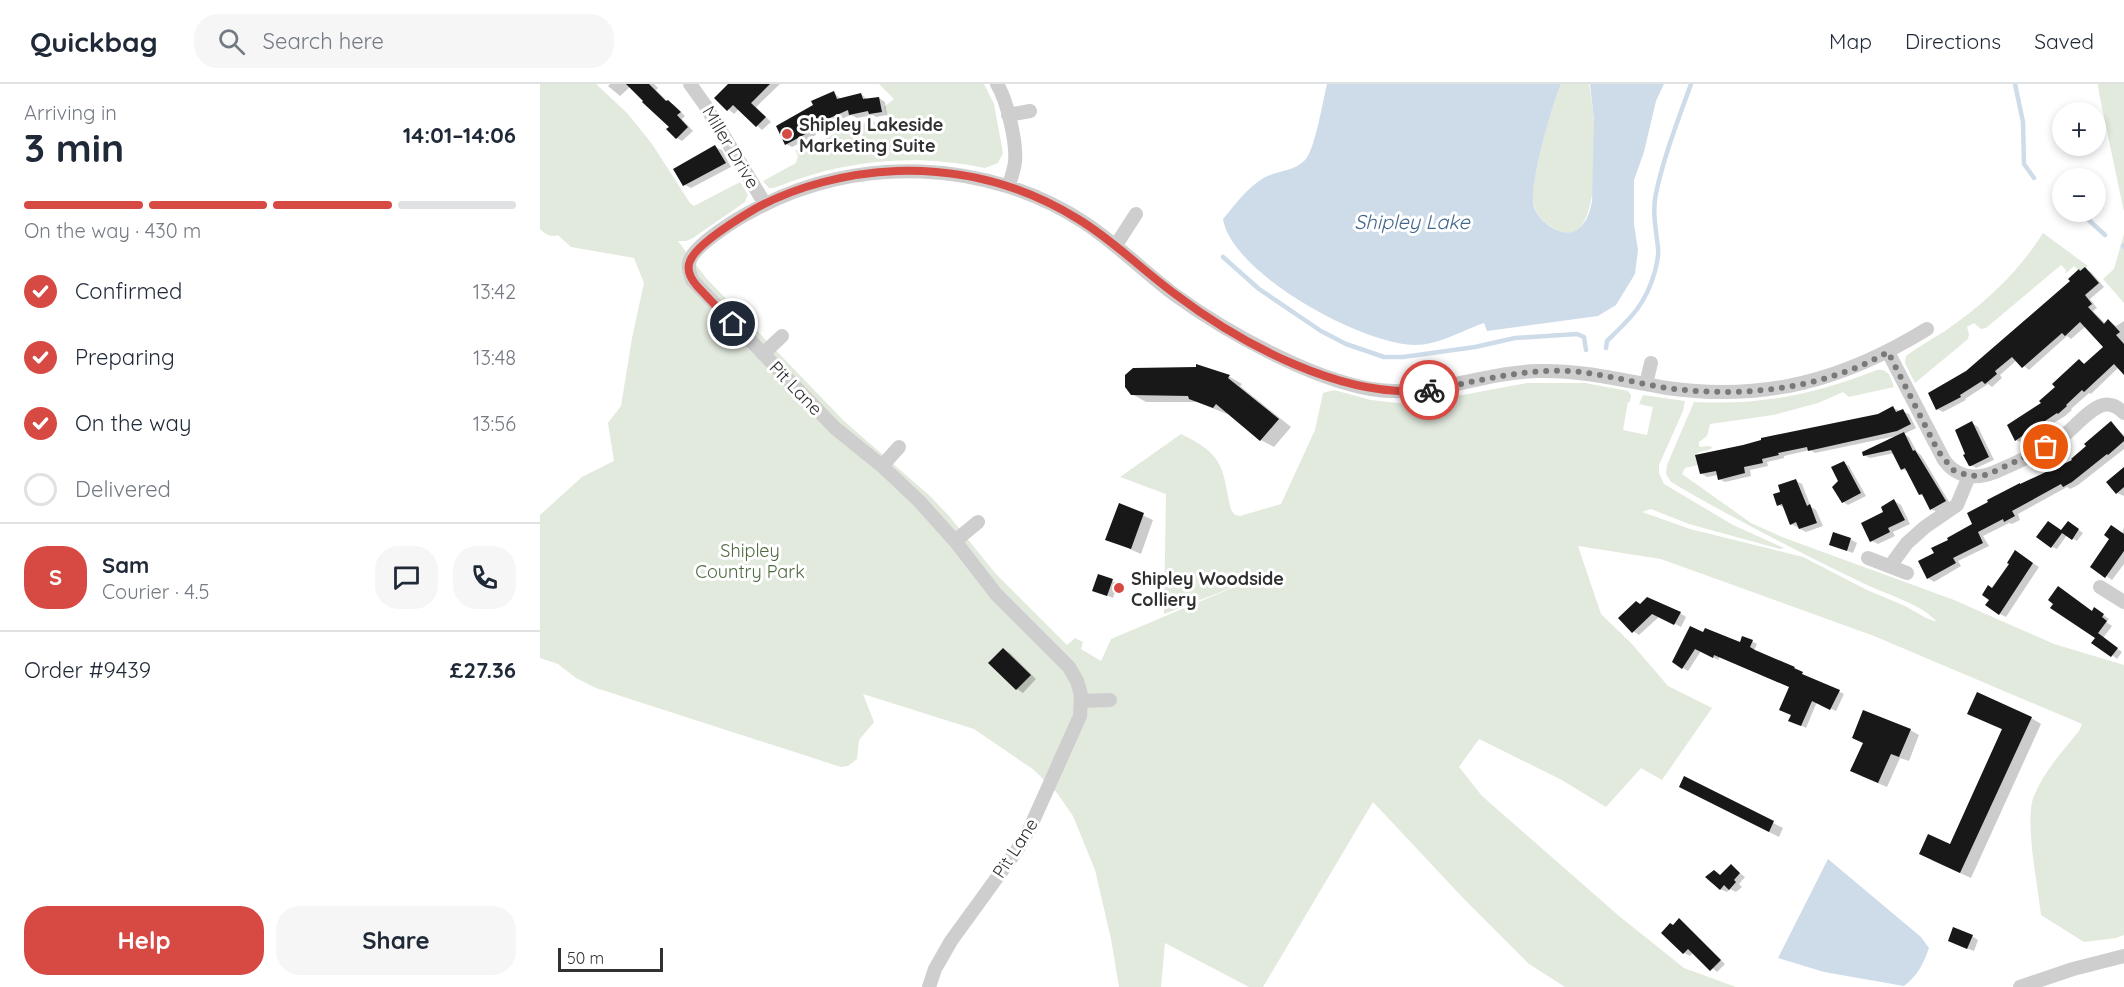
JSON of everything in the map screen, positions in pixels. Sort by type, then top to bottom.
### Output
[{"type":"street","points":[[997,84],[1005,98],[1015,156],[1010,185]]},
{"type":"street","name":"Miller Drive","points":[[697,86],[765,204]]},
{"type":"street","points":[[1008,115],[1030,111]]},
{"type":"street","name":"Pit Lane","points":[[929,987],[935,969],[951,941],[1012,858],[1029,830],[1077,724],[1082,701],[1077,681],[1068,668],[996,594],[955,541],[919,501],[882,466],[835,428],[692,280],[689,266],[693,255],[740,218],[765,204],[808,187],[857,175],[882,172],[936,172],[981,178],[1010,185],[1072,215],[1116,245],[1176,295],[1229,330],[1315,372],[1357,386],[1388,391],[1421,391],[1509,374],[1544,371],[1596,374],[1706,392],[1768,390],[1828,376],[1888,352],[1927,329]]},
{"type":"street","points":[[1116,245],[1136,214]]},
{"type":"street","points":[[763,354],[782,336]]},
{"type":"street","points":[[1888,352],[1944,460],[1953,470],[1969,476],[1987,475],[2046,447],[2070,431],[2097,407],[2114,406],[2124,413]]},
{"type":"street","points":[[1647,384],[1651,363]]},
{"type":"street","points":[[882,466],[898,447]]},
{"type":"street","points":[[1890,566],[1907,543],[1925,527],[1957,505],[1969,476]]},
{"type":"street","points":[[955,541],[978,522]]},
{"type":"street","points":[[1868,558],[1907,573]]},
{"type":"street","points":[[2100,587],[2122,597]]},
{"type":"street","points":[[1082,701],[1110,700]]},
{"type":"street","points":[[2020,987],[2073,969],[2124,956]]},
{"type":"green space","name":"Shipley Country Park","points":[[540,84],[596,84],[627,113],[652,144],[694,206],[740,182],[748,195],[745,202],[693,238],[678,241],[706,278],[844,421],[930,496],[995,573],[1067,645],[1075,638],[1083,642],[1081,649],[1101,661],[1111,639],[1239,585],[1164,614],[1166,494],[1120,477],[1181,434],[1206,449],[1219,463],[1231,510],[1235,515],[1240,516],[1281,504],[1315,430],[1323,393],[1334,390],[1371,400],[1398,403],[1435,400],[1527,383],[1585,383],[1628,391],[1631,395],[1623,430],[1647,435],[1653,407],[1639,404],[1643,395],[1685,401],[1683,411],[1659,465],[1659,473],[1664,484],[1733,525],[1784,548],[1780,549],[1689,524],[1651,509],[1642,512],[1690,529],[1803,557],[1937,622],[1923,610],[1840,572],[1719,509],[1671,482],[1666,474],[1667,465],[1694,402],[1765,400],[1809,392],[1883,370],[1889,374],[1894,387],[1849,397],[1843,392],[1818,403],[1773,415],[1710,424],[1707,436],[1699,442],[1699,447],[1713,448],[1697,453],[1698,465],[1685,468],[1682,474],[1751,523],[1782,537],[1954,600],[2054,644],[2124,665],[2124,935],[2084,942],[2041,915],[2031,836],[2031,807],[2043,778],[2082,724],[1874,636],[1661,559],[1578,546],[1601,614],[1632,644],[1668,686],[1712,708],[1662,780],[1641,768],[1606,807],[1560,779],[1479,739],[1459,767],[1482,796],[1619,916],[1684,968],[1736,987],[1565,987],[1529,964],[1373,802],[1263,987],[1249,987],[1165,943],[1161,987],[1119,987],[1111,939],[1095,870],[1073,816],[1057,793],[1034,770],[974,729],[863,694],[874,722],[859,740],[857,759],[848,766],[841,767],[596,688],[576,678],[558,664],[540,658],[540,515],[582,477],[614,461],[608,423],[621,406],[644,283],[634,258],[571,247],[558,235],[550,236],[540,229]]},
{"type":"green space","points":[[879,84],[984,84],[994,104],[1003,153],[998,163],[985,168],[931,161],[878,162],[826,171],[769,188],[763,181],[796,163],[798,156],[795,150],[805,150],[848,126],[888,119],[884,107],[894,99]]},
{"type":"green space","points":[[1561,84],[1589,84],[1595,138],[1592,198],[1580,229],[1568,234],[1558,231],[1542,219],[1535,209],[1533,195],[1542,145]]},
{"type":"green space","points":[[2098,84],[2124,84],[2124,212],[2106,126],[2106,102],[2101,102]]},
{"type":"green space","points":[[2043,233],[2088,266],[2080,271],[2074,266],[2065,274],[2066,270],[2061,265],[1986,328],[1981,329],[1974,323],[1967,327],[1968,339],[1915,383],[1905,363],[1906,356],[1945,331],[1987,299],[2023,261]]},
{"type":"green space","points":[[2124,234],[2124,303],[2103,279],[2114,269]]},
{"type":"water","name":"Shipley Lake","points":[[1327,84],[1561,84],[1542,146],[1533,197],[1534,207],[1540,217],[1548,225],[1565,233],[1578,230],[1587,219],[1592,201],[1594,120],[1590,84],[1664,84],[1656,101],[1644,152],[1634,180],[1634,224],[1638,250],[1635,274],[1616,305],[1598,316],[1487,331],[1484,323],[1441,340],[1414,345],[1391,342],[1363,333],[1302,302],[1274,283],[1249,262],[1232,240],[1223,219],[1256,183],[1267,176],[1295,167],[1309,155]]},
{"type":"water","points":[[1828,859],[1921,937],[1929,948],[1920,969],[1904,986],[1824,972],[1778,958]]},
{"type":"building","points":[[626,84],[649,84],[681,112],[677,115],[688,127],[676,139],[666,129],[669,127]]},
{"type":"building","points":[[728,84],[770,84],[751,103],[766,117],[756,127],[733,105],[727,111],[714,98]]},
{"type":"building","points":[[834,91],[837,99],[861,93],[863,99],[879,97],[882,112],[869,114],[868,111],[849,115],[848,110],[823,121],[811,131],[785,145],[776,126],[813,105],[811,101]]},
{"type":"building","points":[[715,145],[726,163],[683,186],[673,169]]},
{"type":"building","points":[[2085,267],[2099,283],[2085,295],[2092,304],[2088,307],[2104,324],[2108,319],[2120,332],[2116,335],[2124,344],[2124,375],[2114,364],[2084,392],[2082,390],[2058,414],[2015,441],[2007,425],[2041,403],[2039,401],[2055,387],[2052,384],[2079,359],[2084,364],[2103,347],[2080,322],[2065,336],[2062,333],[2022,368],[2012,357],[1995,371],[1997,374],[1985,384],[1982,381],[1960,395],[1961,397],[1936,410],[1928,393],[1966,371],[2070,281],[2068,279],[2079,269],[2080,271]]},
{"type":"building","points":[[1196,364],[1230,375],[1228,378],[1279,419],[1260,441],[1216,404],[1213,408],[1189,399],[1188,396],[1131,395],[1125,387],[1125,375],[1133,368],[1196,367]]},
{"type":"building","points":[[1893,406],[1896,412],[1903,409],[1911,424],[1897,431],[1808,451],[1807,447],[1778,453],[1779,455],[1762,459],[1763,463],[1744,467],[1745,473],[1718,480],[1716,471],[1700,474],[1695,455],[1743,445],[1761,440],[1761,438],[1878,414]]},
{"type":"building","points":[[1972,421],[1989,457],[1969,466],[1955,430]]},
{"type":"building","points":[[2111,421],[2124,437],[2124,441],[2108,455],[2072,482],[2063,487],[2061,484],[2012,511],[2015,516],[2004,522],[2003,519],[1978,532],[1983,543],[1953,558],[1956,563],[1927,579],[1918,561],[1934,553],[1931,548],[1972,524],[1967,513],[2020,483],[2072,460],[2086,446],[2084,444]]},
{"type":"building","points":[[1904,432],[1913,451],[1915,450],[1946,501],[1930,510],[1905,468],[1901,470],[1891,450],[1863,456],[1862,452]]},
{"type":"building","points":[[1844,461],[1861,493],[1842,503],[1832,487],[1838,481],[1831,467]]},
{"type":"building","points":[[2124,467],[2124,487],[2116,494],[2106,482]]},
{"type":"building","points":[[1796,479],[1807,506],[1810,504],[1817,523],[1799,529],[1796,522],[1790,525],[1782,504],[1777,506],[1773,494],[1780,492],[1778,485]]},
{"type":"building","points":[[1894,499],[1905,520],[1888,528],[1890,532],[1870,542],[1861,523],[1883,512],[1881,507]]},
{"type":"building","points":[[1119,503],[1144,513],[1131,549],[1105,540]]},
{"type":"building","points":[[2048,521],[2061,530],[2068,521],[2079,529],[2072,540],[2062,533],[2051,548],[2036,537]]},
{"type":"building","points":[[2111,525],[2124,534],[2124,551],[2105,578],[2090,567],[2109,539],[2104,535]]},
{"type":"building","points":[[1833,532],[1851,538],[1847,551],[1829,545]]},
{"type":"building","points":[[2015,550],[2033,563],[1999,615],[1985,605],[1989,600],[1982,595],[1988,585],[1992,588],[2009,564],[2007,563]]},
{"type":"building","points":[[1098,574],[1113,579],[1107,596],[1092,591]]},
{"type":"building","points":[[2058,586],[2092,611],[2094,607],[2104,614],[2102,617],[2107,621],[2098,633],[2118,648],[2111,657],[2091,643],[2095,638],[2050,608],[2053,604],[2048,600]]},
{"type":"building","points":[[1647,597],[1681,612],[1674,625],[1652,614],[1632,633],[1618,618],[1636,601],[1640,604]]},
{"type":"building","points":[[1690,626],[1703,632],[1705,628],[1740,642],[1742,636],[1753,640],[1750,647],[1755,650],[1840,690],[1830,710],[1812,701],[1801,726],[1788,721],[1791,715],[1779,710],[1789,687],[1695,649],[1682,669],[1672,662]]},
{"type":"building","points":[[1003,648],[1031,675],[1016,690],[988,663]]},
{"type":"building","points":[[1977,692],[2032,717],[1960,873],[1919,854],[1928,834],[1950,844],[2002,729],[1967,714]]},
{"type":"building","points":[[1863,710],[1911,729],[1899,757],[1891,754],[1878,783],[1850,771],[1863,743],[1852,738]]},
{"type":"building","points":[[1684,776],[1774,821],[1769,832],[1679,787]]},
{"type":"building","points":[[1731,864],[1740,873],[1729,890],[1724,885],[1720,890],[1705,877],[1714,870],[1720,875]]},
{"type":"building","points":[[1679,918],[1721,960],[1710,971],[1688,949],[1683,954],[1661,933],[1670,923],[1673,925]]},
{"type":"building","points":[[1953,927],[1973,935],[1967,949],[1948,941]]},
{"type":"waterway","points":[[1606,348],[1607,341],[1637,310],[1651,283],[1658,254],[1654,214],[1656,193],[1667,152],[1691,84]]},
{"type":"waterway","points":[[2015,84],[2023,122],[2024,164],[2034,178]]},
{"type":"waterway","points":[[2091,222],[2105,235]]},
{"type":"waterway","points":[[1223,257],[1259,289],[1321,331],[1346,344],[1384,357],[1403,357],[1475,347],[1515,338],[1577,334],[1584,337],[1586,350]]},
{"type":"way so far","points":[[1429,390],[1526,371],[1566,371],[1596,374],[1656,386],[1746,392],[1811,381],[1855,367],[1888,352],[1938,451],[1953,470],[1975,477],[1987,475],[2046,447]]},
{"type":"place","name":"Shipley Lakeside Marketing Suite","points":[[787,134]]},
{"type":"place","name":"Shipley Woodside Colliery","points":[[1119,588]]},
{"type":"route","points":[[733,324],[692,280],[689,270],[689,261],[693,255],[722,230],[765,204],[833,180],[882,172],[936,172],[981,178],[1010,185],[1066,212],[1116,245],[1161,284],[1207,317],[1287,360],[1346,383],[1370,389],[1429,390]]}]
